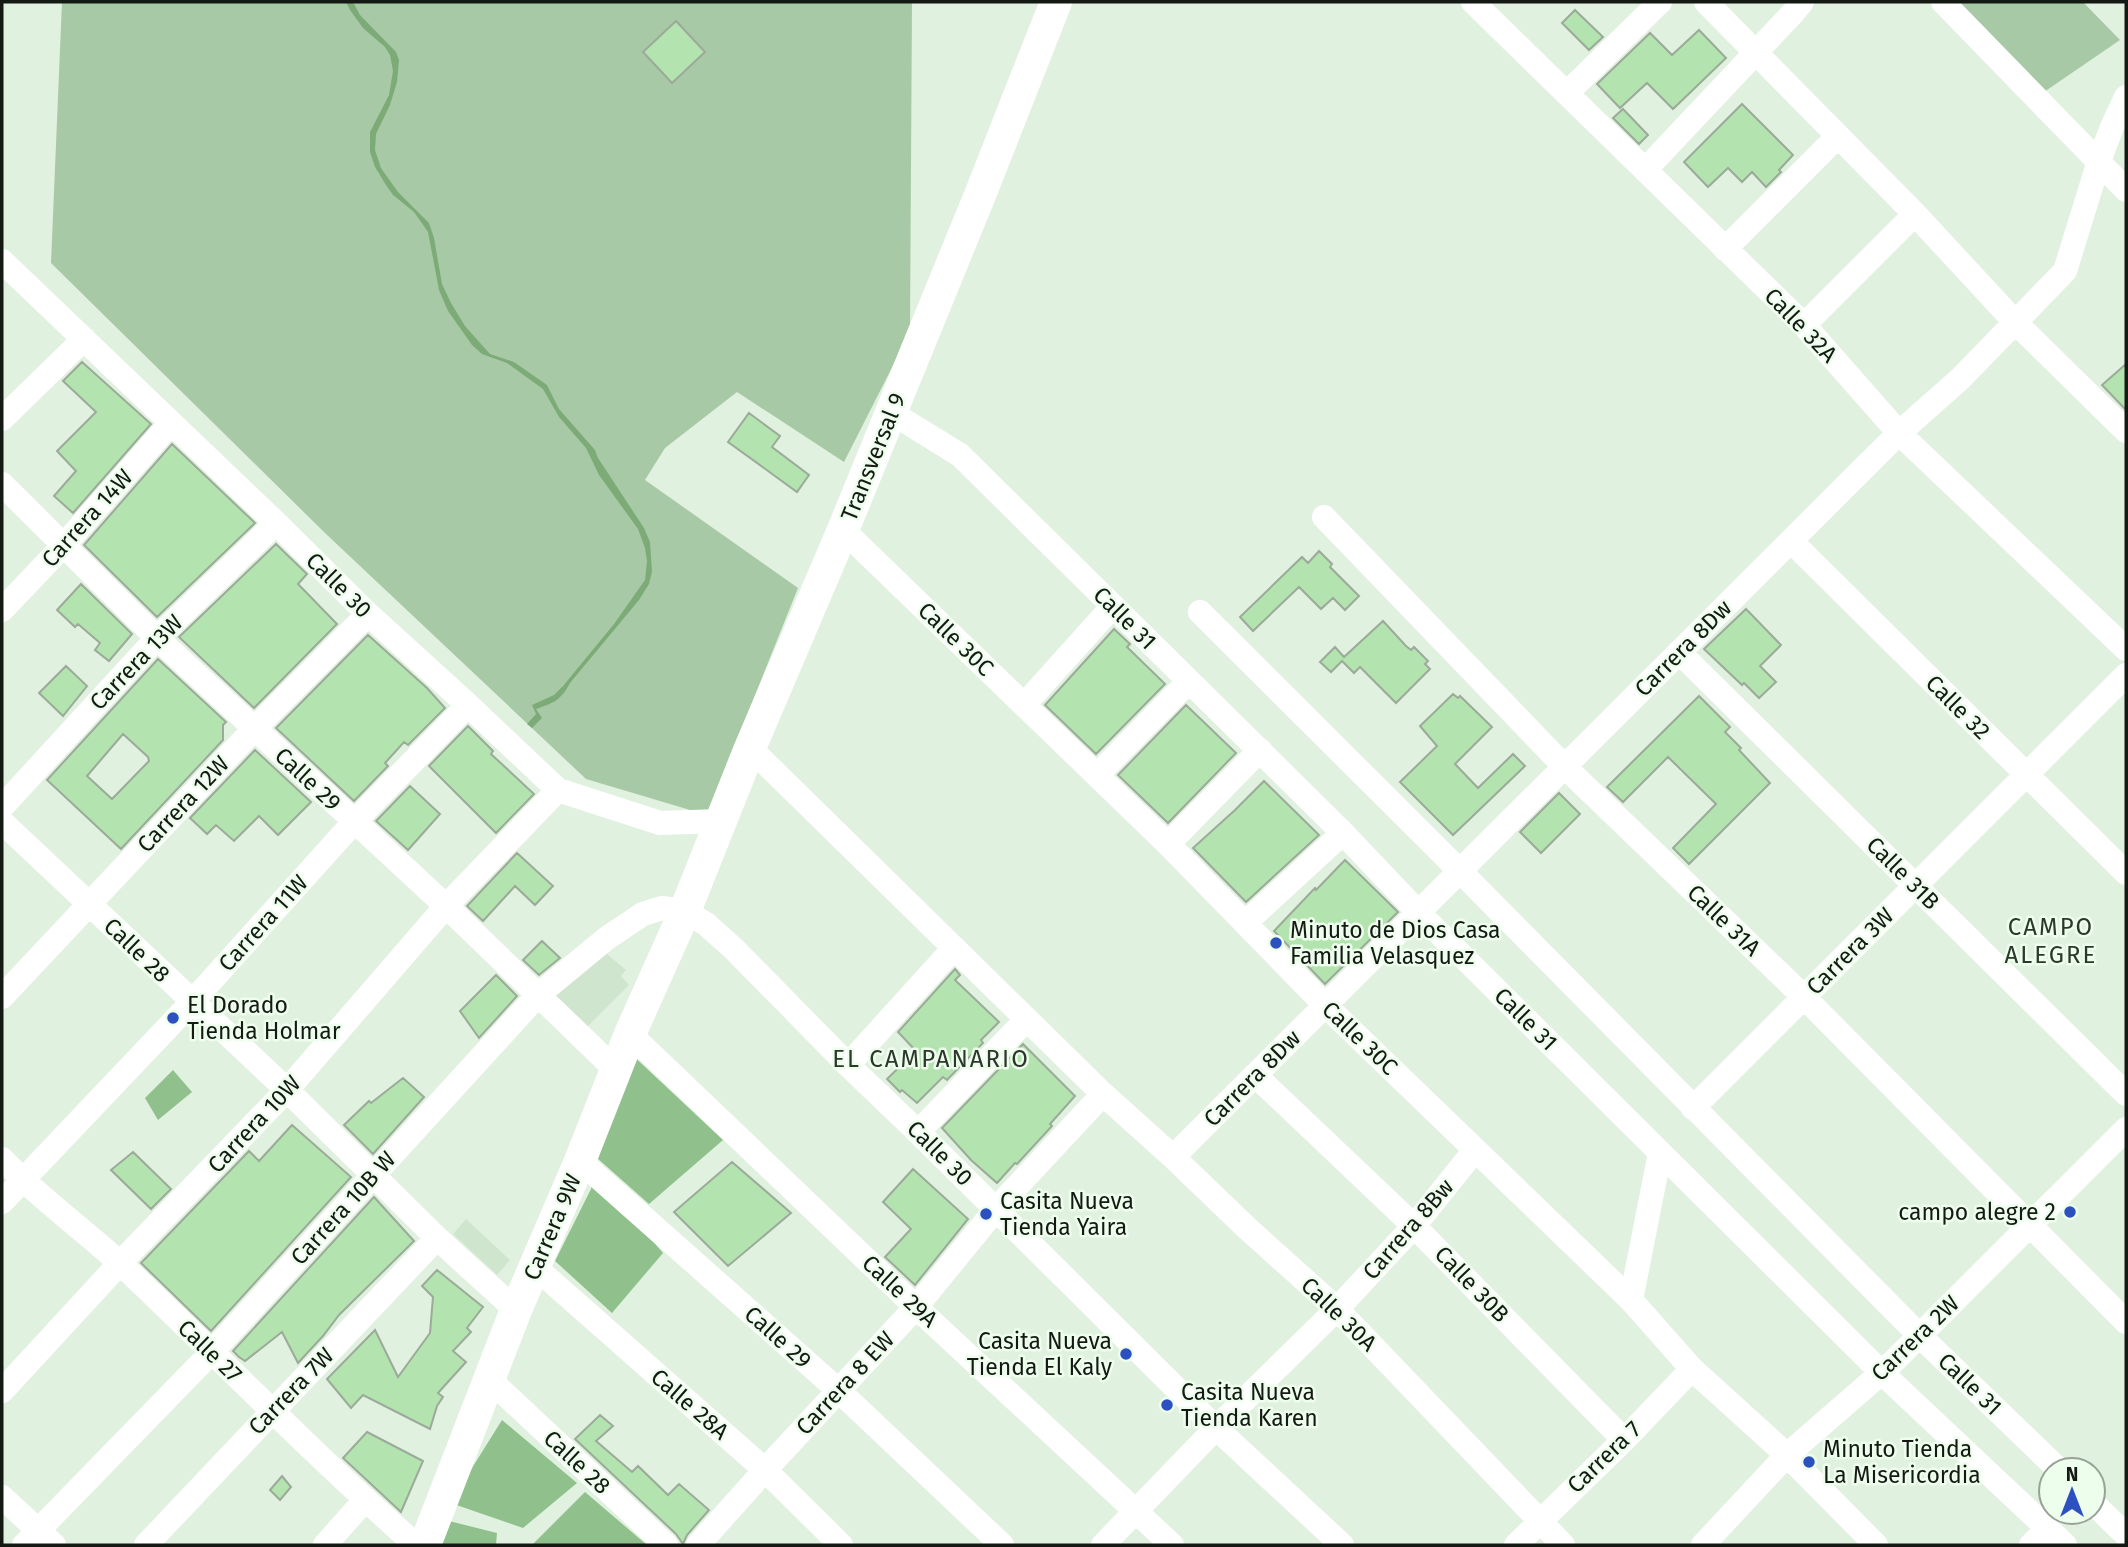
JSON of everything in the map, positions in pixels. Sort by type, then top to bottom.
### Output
[{"type":"main road","name":"Transversal 9","points":[[685,911],[750,748],[892,413],[1056,2]]},
{"type":"main road","name":"Carrera 9W","points":[[425,1545],[516,1310],[580,1161],[630,1034],[685,911]]},
{"type":"street","name":"Calle 32A","points":[[1473,2],[1804,325],[1899,433],[2126,649]]},
{"type":"street","points":[[1567,93],[1660,2]]},
{"type":"street","points":[[1706,2],[1915,214],[2015,322],[2126,431]]},
{"type":"street","points":[[1645,170],[1802,2]]},
{"type":"street","points":[[1943,2],[2126,190]]},
{"type":"street","name":"Carrera 8Dw","points":[[1172,1157],[1899,433],[1960,379],[2065,271],[2099,161],[2126,97]]},
{"type":"street","points":[[1726,248],[1838,136]]},
{"type":"street","points":[[1804,325],[1915,214]]},
{"type":"street","name":"Calle 30","points":[[2,261],[368,614],[558,790],[660,823],[721,821]]},
{"type":"street","points":[[2,419],[84,339]]},
{"type":"street","name":"Calle 31","points":[[892,413],[960,455],[1260,750],[1418,912],[1881,1372],[2065,1545]]},
{"type":"street","name":"Carrera 14W","points":[[2,610],[64,545],[170,424]]},
{"type":"street","name":"Calle 29","points":[[2,484],[157,638],[446,906],[617,1071]]},
{"type":"street","name":"Calle 31A","points":[[1324,517],[1564,766],[1804,997],[2031,1223],[2126,1322]]},
{"type":"street","name":"Carrera 13W","points":[[2,807],[157,638],[276,523]]},
{"type":"street","name":"Calle 30C","points":[[844,530],[1168,844],[1325,1005],[1631,1300],[1692,1369],[1787,1455],[1875,1545]]},
{"type":"street","name":"Calle 32","points":[[1790,541],[2126,873]]},
{"type":"street","points":[[1024,705],[1113,606]]},
{"type":"street","name":"Calle 31","points":[[1200,612],[1919,1335],[2044,1456]]},
{"type":"street","name":"Carrera 12W","points":[[2,997],[254,729],[368,614]]},
{"type":"street","name":"Calle 31B","points":[[1679,652],[2126,1094]]},
{"type":"street","name":"Carrera 3W","points":[[1693,1108],[2126,675]]},
{"type":"street","points":[[1097,775],[1189,681]]},
{"type":"street","name":"Carrera 11W","points":[[2,1202],[192,1002],[354,822],[468,705]]},
{"type":"street","name":"Calle 30A","points":[[750,748],[1102,1094],[1337,1309],[1563,1545]]},
{"type":"street","points":[[1168,844],[1260,750]]},
{"type":"street","name":"Carrera 10W","points":[[2,1391],[120,1263],[287,1090],[446,906],[558,790]]},
{"type":"street","name":"Calle 28","points":[[2,822],[516,1310]]},
{"type":"street","points":[[1245,922],[1343,833]]},
{"type":"street","name":"Carrera 10B W","points":[[38,1540],[538,995],[607,938],[643,914],[662,908],[685,911]]},
{"type":"street","name":"Calle 30","points":[[685,911],[706,924],[734,949],[1216,1428],[1342,1545]]},
{"type":"street","points":[[848,1065],[954,948]]},
{"type":"street","points":[[918,1132],[1026,1020]]},
{"type":"street","name":"Calle 29A","points":[[630,1034],[916,1307],[1172,1545]]},
{"type":"street","name":"Calle 30B","points":[[1255,1075],[1414,1226],[1623,1440]]},
{"type":"street","name":"Carrera 8 EW","points":[[698,1545],[916,1307],[996,1209],[1102,1094]]},
{"type":"street","name":"Carrera 2W","points":[[1716,1540],[1787,1455],[1881,1372],[2126,1129]]},
{"type":"street","name":"Carrera 8Bw","points":[[1102,1545],[1337,1309],[1414,1226],[1475,1150]]},
{"type":"street","points":[[1631,1300],[1660,1153]]},
{"type":"street","name":"Calle 27","points":[[2,1159],[23,1181],[120,1263],[365,1500],[416,1545]]},
{"type":"street","name":"Calle 29","points":[[580,1161],[838,1390],[1002,1545]]},
{"type":"street","name":"Carrera 7W","points":[[146,1545],[438,1238]]},
{"type":"street","name":"Calle 28A","points":[[535,1267],[765,1470],[841,1545]]},
{"type":"street","name":"Carrera 7","points":[[1516,1545],[1692,1369]]},
{"type":"street","name":"Calle 28","points":[[489,1379],[666,1545]]},
{"type":"street","points":[[2,1497],[38,1540]]},
{"type":"street","points":[[325,1545],[365,1500]]},
{"type":"street","points":[[2107,1517],[2126,1535]]},
{"type":"street","points":[[2031,1545],[2048,1528]]},
{"type":"shaded area","points":[[62,2],[912,2],[910,332],[844,462],[737,392],[665,448],[645,480],[798,588],[707,815],[586,779],[325,533],[51,263]]},
{"type":"shaded area","points":[[346,2],[353,2],[360,15],[396,52],[399,60],[397,82],[390,105],[376,134],[375,150],[381,168],[398,192],[429,223],[442,284],[451,303],[465,326],[490,354],[514,362],[547,385],[559,409],[595,450],[650,542],[652,572],[649,584],[639,600],[560,697],[536,709],[542,718],[532,728],[527,724],[536,714],[532,705],[554,695],[563,686],[614,624],[645,580],[645,548],[638,529],[599,475],[586,448],[559,417],[543,389],[507,363],[482,354],[472,345],[448,311],[439,290],[428,232],[414,212],[393,195],[375,167],[370,152],[370,132],[389,95],[393,71],[390,55],[385,47],[363,28]]},
{"type":"shaded area","points":[[1955,2],[2083,2],[2120,40],[2044,92]]},
{"type":"shaded area","points":[[601,949],[626,970],[621,976],[629,985],[586,1028],[553,996]]},
{"type":"shaded area","points":[[628,1051],[723,1140],[649,1204],[597,1158]]},
{"type":"shaded area","points":[[173,1070],[192,1092],[158,1120],[145,1098]]},
{"type":"shaded area","points":[[595,1174],[663,1253],[612,1313],[555,1261],[591,1189]]},
{"type":"shaded area","points":[[466,1219],[510,1260],[497,1275],[453,1234]]},
{"type":"shaded area","points":[[502,1420],[577,1483],[523,1528],[442,1500],[457,1492]]},
{"type":"shaded area","points":[[585,1492],[647,1545],[532,1545]]},
{"type":"shaded area","points":[[449,1521],[497,1533],[496,1545],[438,1545]]},
{"type":"building","points":[[1575,10],[1603,37],[1589,50],[1562,23]]},
{"type":"building","points":[[676,21],[705,52],[672,83],[643,52]]},
{"type":"building","points":[[1699,30],[1726,58],[1673,109],[1647,83],[1620,108],[1597,84],[1650,33],[1672,55]]},
{"type":"building","points":[[1742,104],[1793,155],[1766,187],[1752,172],[1742,182],[1728,168],[1708,187],[1684,162]]},
{"type":"building","points":[[1623,109],[1648,135],[1639,144],[1613,118]]},
{"type":"building","points":[[82,362],[151,424],[73,513],[54,496],[76,471],[57,451],[96,412],[63,381]]},
{"type":"building","points":[[2126,364],[2126,410],[2102,385]]},
{"type":"building","points":[[749,413],[780,436],[772,447],[809,475],[797,492],[728,442]]},
{"type":"building","points":[[172,444],[255,523],[157,617],[84,545]]},
{"type":"building","points":[[276,544],[307,574],[298,584],[337,624],[254,708],[179,637]]},
{"type":"building","points":[[1319,551],[1332,564],[1330,567],[1359,596],[1345,610],[1333,598],[1321,609],[1299,587],[1253,631],[1240,617],[1302,557],[1308,563]]},
{"type":"building","points":[[81,584],[132,634],[109,661],[95,650],[100,643],[78,624],[75,627],[57,610]]},
{"type":"building","points":[[1746,609],[1781,645],[1760,666],[1776,682],[1759,698],[1704,649]]},
{"type":"building","points":[[1383,621],[1406,646],[1411,650],[1414,647],[1428,661],[1425,664],[1430,669],[1396,703],[1360,667],[1354,673],[1342,661],[1331,672],[1320,662],[1335,647],[1344,657]]},
{"type":"building","points":[[1114,629],[1130,644],[1127,647],[1165,684],[1096,754],[1045,705]]},
{"type":"building","points":[[368,635],[427,688],[445,708],[408,745],[404,742],[385,763],[388,766],[354,801],[276,728]]},
{"type":"building","points":[[158,659],[226,722],[223,725],[223,740],[121,849],[47,780]],"holes":[[[123,734],[149,761],[112,799],[87,776]]]},
{"type":"building","points":[[66,666],[87,686],[63,716],[39,693]]},
{"type":"building","points":[[1453,694],[1458,698],[1460,696],[1492,727],[1455,764],[1478,788],[1513,754],[1525,766],[1453,835],[1400,782],[1437,746],[1420,726]]},
{"type":"building","points":[[1699,696],[1730,727],[1725,732],[1770,783],[1689,864],[1673,848],[1716,804],[1668,757],[1623,802],[1607,787]]},
{"type":"building","points":[[1186,705],[1236,753],[1168,823],[1118,775]]},
{"type":"building","points":[[468,726],[493,751],[491,754],[534,794],[496,833],[429,766]]},
{"type":"building","points":[[255,750],[311,802],[278,835],[259,816],[234,841],[216,825],[207,834],[190,818]]},
{"type":"building","points":[[1264,781],[1319,835],[1246,902],[1193,848]]},
{"type":"building","points":[[410,786],[440,814],[408,850],[376,821]]},
{"type":"building","points":[[1559,793],[1580,814],[1541,853],[1520,832]]},
{"type":"building","points":[[517,853],[553,886],[535,905],[515,886],[483,921],[467,906]]},
{"type":"building","points":[[1345,860],[1398,912],[1325,984],[1274,931]]},
{"type":"building","points":[[542,941],[560,958],[539,975],[523,960]]},
{"type":"building","points":[[955,969],[960,975],[955,980],[999,1022],[981,1040],[983,1043],[947,1080],[943,1077],[917,1103],[887,1079],[916,1051],[898,1032]]},
{"type":"building","points":[[496,975],[517,996],[479,1038],[460,1011]]},
{"type":"building","points":[[1023,1044],[1075,1096],[1050,1124],[1052,1126],[997,1183],[971,1160],[942,1128]]},
{"type":"building","points":[[403,1078],[424,1097],[373,1154],[344,1125],[369,1101],[371,1103]]},
{"type":"building","points":[[292,1125],[351,1177],[211,1331],[141,1263],[249,1151],[259,1161]]},
{"type":"building","points":[[133,1152],[171,1189],[151,1209],[111,1170]]},
{"type":"building","points":[[732,1162],[791,1213],[728,1266],[674,1212]]},
{"type":"building","points":[[913,1169],[968,1219],[915,1285],[885,1257],[911,1229],[883,1202]]},
{"type":"building","points":[[374,1197],[414,1241],[339,1315],[298,1363],[282,1332],[245,1361],[239,1357],[233,1351]]},
{"type":"building","points":[[437,1270],[483,1307],[467,1328],[471,1332],[453,1351],[466,1362],[438,1393],[443,1397],[437,1406],[430,1429],[363,1395],[351,1408],[327,1379],[375,1330],[398,1377],[430,1333],[433,1297],[422,1286]]},
{"type":"building","points":[[600,1415],[613,1426],[596,1441],[632,1472],[638,1466],[668,1495],[679,1484],[709,1510],[687,1535],[683,1544],[676,1534],[575,1439]]},
{"type":"building","points":[[367,1432],[423,1461],[401,1512],[343,1458]]},
{"type":"building","points":[[282,1476],[291,1487],[280,1500],[270,1490]]},
{"type":"place","name":"Minuto de Dios Casa Familia Velasquez","points":[[1276,943]]},
{"type":"place","name":"El Dorado Tienda Holmar","points":[[173,1018]]},
{"type":"place","name":"campo alegre 2","points":[[2070,1212]]},
{"type":"place","name":"Casita Nueva Tienda Yaira","points":[[986,1214]]},
{"type":"place","name":"Casita Nueva Tienda El Kaly","points":[[1126,1354]]},
{"type":"place","name":"Casita Nueva Tienda Karen","points":[[1167,1405]]},
{"type":"place","name":"Minuto Tienda La Misericordia","points":[[1809,1462]]},
{"type":"district","name":"CAMPO ALEGRE","points":[[2051,941]]},
{"type":"district","name":"EL CAMPANARIO","points":[[931,1059]]}]
